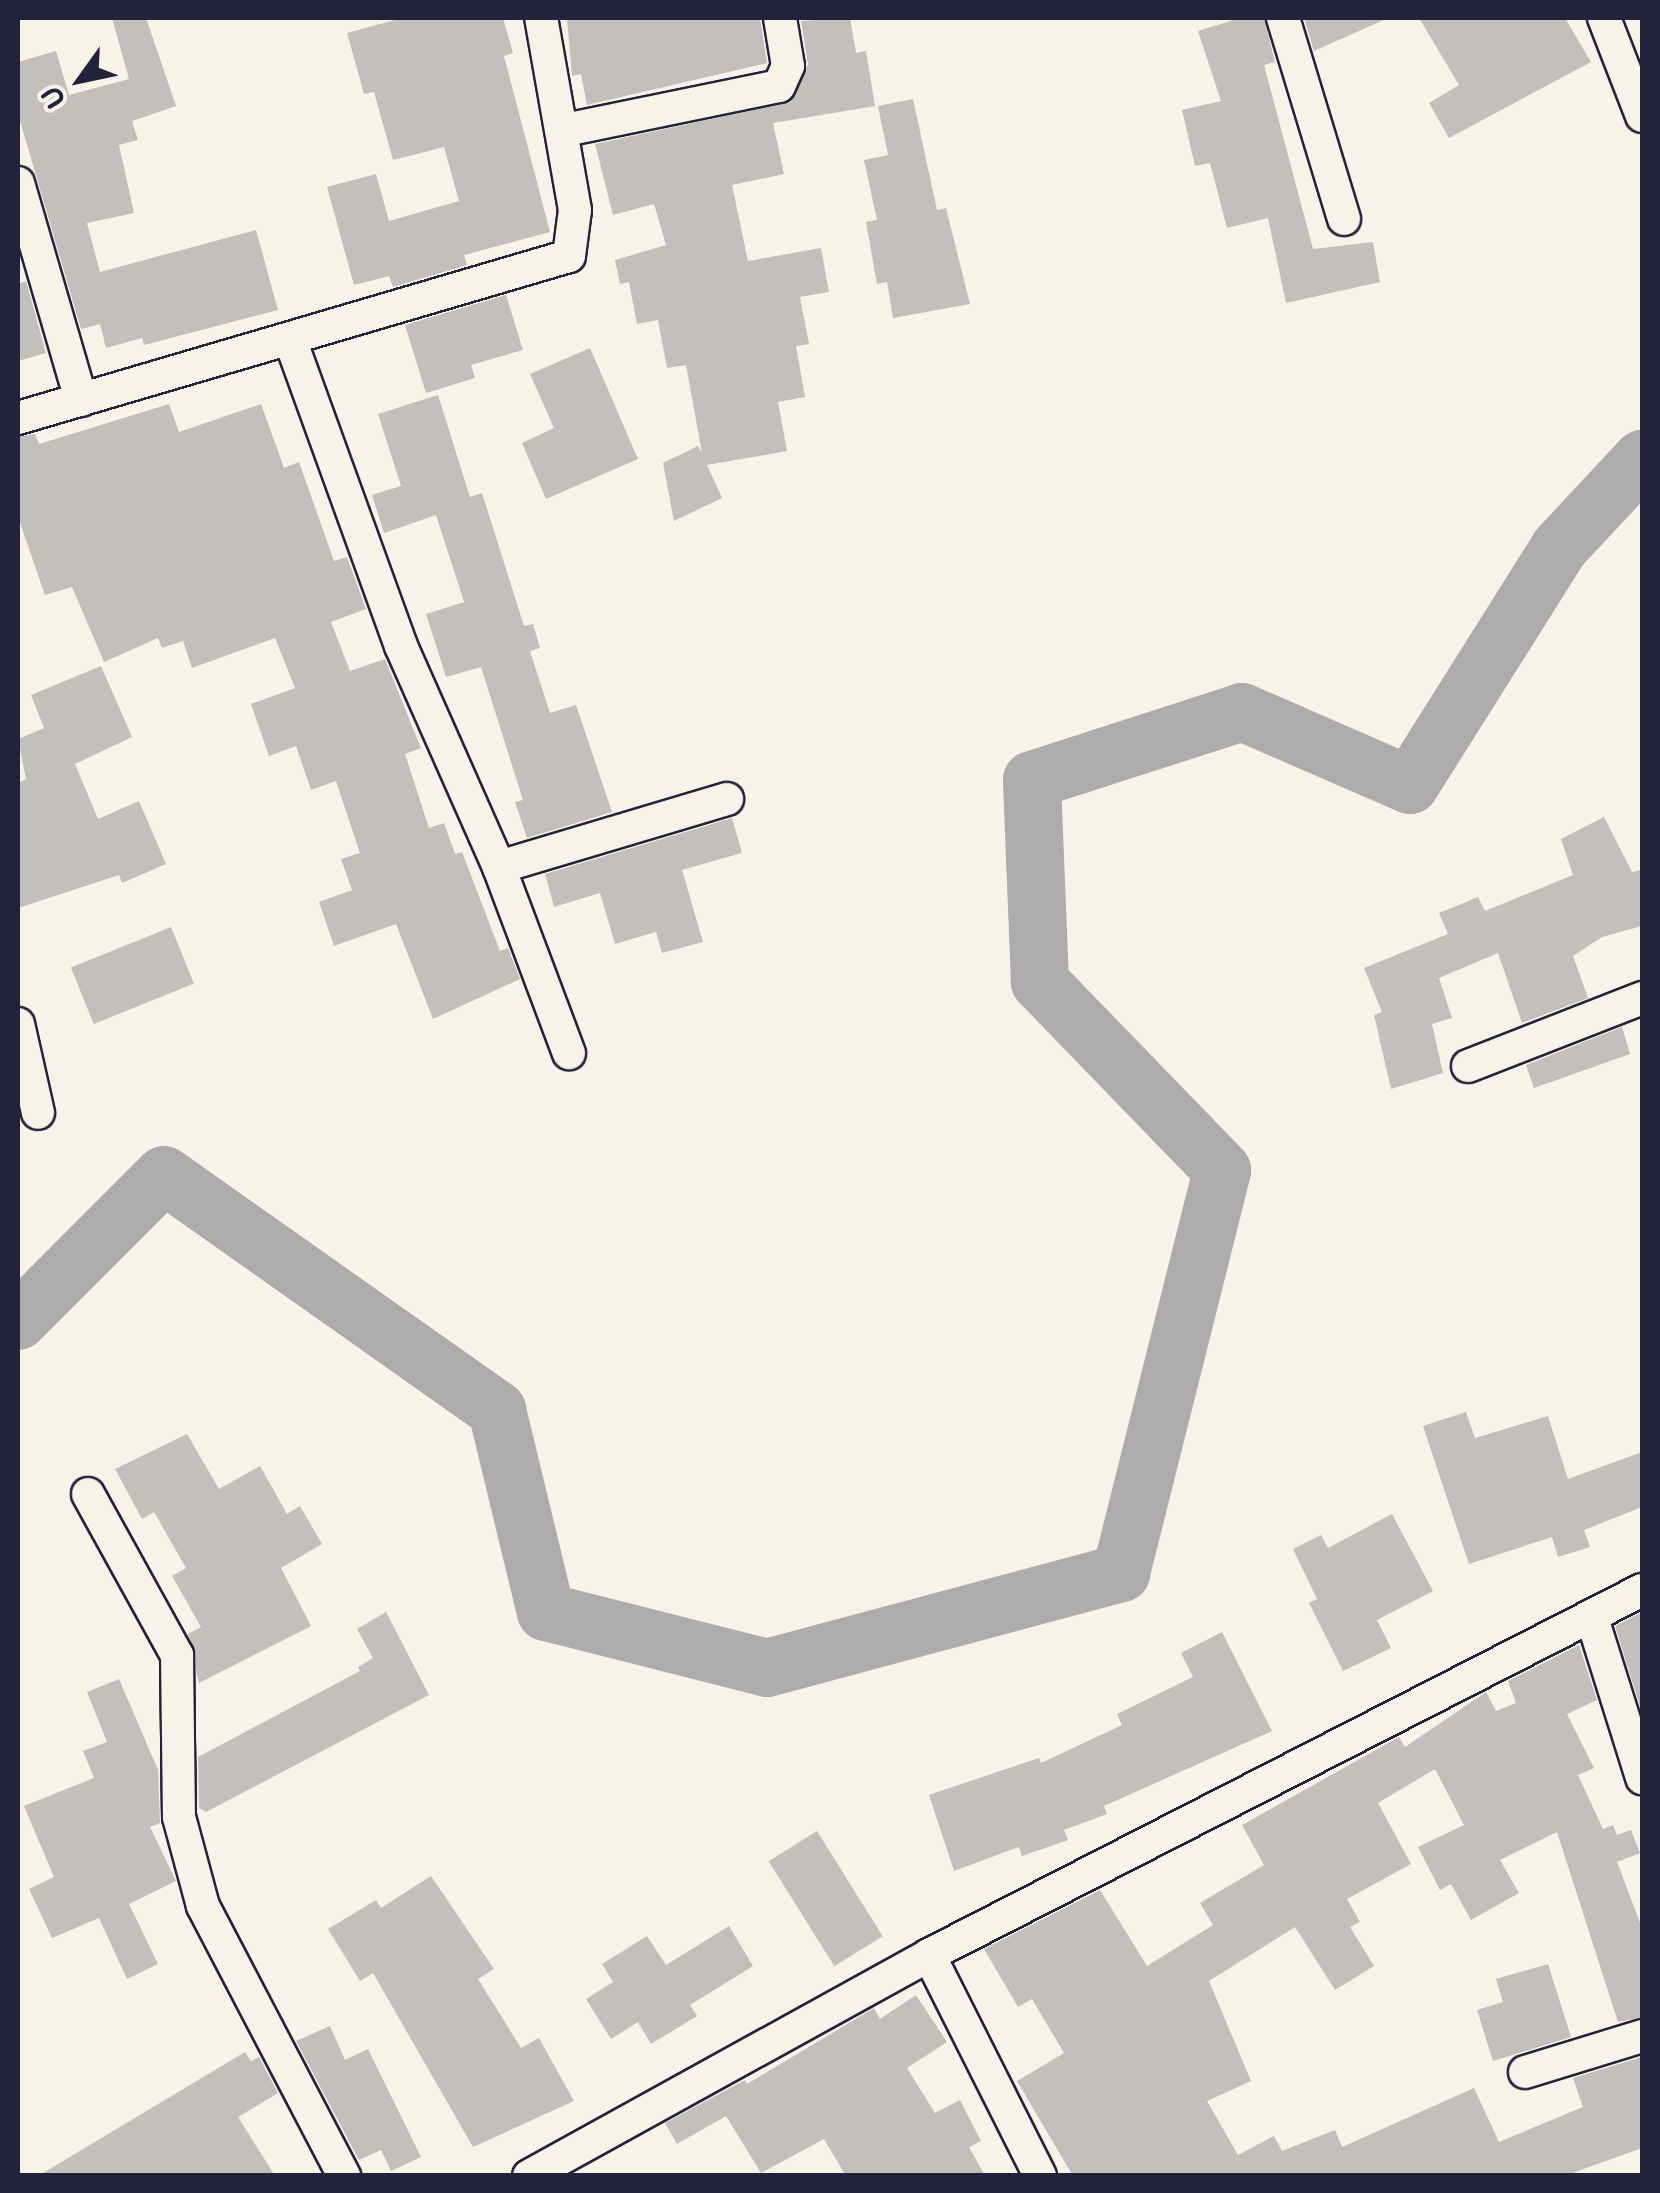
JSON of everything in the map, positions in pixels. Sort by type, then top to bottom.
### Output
[{"type":"street","points":[[18,418],[290,342],[568,256],[575,210],[565,130],[541,18]]},
{"type":"street","points":[[565,130],[780,86],[788,66],[780,18]]},
{"type":"street","points":[[1283,18],[1344,218]]},
{"type":"street","points":[[1604,18],[1642,116]]},
{"type":"street","points":[[18,182],[81,400]]},
{"type":"street","points":[[290,342],[401,646],[499,867],[569,1053]]},
{"type":"street","points":[[499,867],[726,799]]},
{"type":"street","points":[[1468,1066],[1642,998]]},
{"type":"street","points":[[18,1024],[38,1112]]},
{"type":"street","points":[[88,1494],[177,1655],[179,1817],[203,1906],[344,2176]]},
{"type":"street","points":[[538,2174],[929,1955],[1642,1590]]},
{"type":"street","points":[[1592,1618],[1642,1778]]},
{"type":"street","points":[[929,1955],[1040,2176]]},
{"type":"street","points":[[1526,2072],[1642,2036]]},
{"type":"building","points":[[112,18],[146,18],[176,106],[132,121],[138,140],[119,145],[134,213],[87,223],[100,272],[256,230],[278,310],[144,345],[142,338],[106,348],[100,324],[81,329],[18,114],[18,62],[56,51],[69,95],[129,79]]},
{"type":"building","points":[[402,18],[503,18],[513,53],[504,56],[550,232],[464,255],[467,265],[393,287],[389,276],[354,285],[327,187],[376,174],[389,221],[459,201],[444,147],[393,160],[374,92],[364,94],[347,33]]},
{"type":"building","points":[[567,18],[760,18],[767,63],[587,105],[581,74],[572,76]]},
{"type":"building","points":[[850,18],[856,53],[866,51],[875,106],[773,123],[784,174],[732,185],[748,261],[821,248],[829,292],[800,297],[809,344],[796,346],[805,397],[778,402],[787,451],[707,465],[722,498],[674,521],[663,463],[698,446],[702,453],[686,365],[667,368],[658,320],[637,324],[629,282],[620,284],[615,260],[666,245],[654,204],[613,215],[595,144],[791,102],[808,64],[801,21]]},
{"type":"building","points":[[1240,18],[1264,18],[1275,62],[1264,65],[1313,249],[1373,242],[1380,282],[1286,303],[1268,218],[1227,228],[1210,163],[1195,166],[1182,110],[1221,101],[1198,31]]},
{"type":"building","points":[[1304,18],[1388,18],[1314,51]]},
{"type":"building","points":[[1419,18],[1565,18],[1591,62],[1449,138],[1429,103],[1459,85]]},
{"type":"building","points":[[913,99],[937,210],[946,208],[970,304],[893,318],[887,282],[877,284],[866,222],[877,220],[864,160],[888,155],[878,106]]},
{"type":"building","points":[[26,281],[46,353],[18,361],[18,284]]},
{"type":"building","points":[[506,295],[523,350],[471,365],[475,378],[426,393],[405,325]]},
{"type":"building","points":[[590,348],[638,459],[546,499],[522,443],[554,428],[530,374]]},
{"type":"building","points":[[438,395],[470,497],[482,493],[524,626],[533,624],[540,648],[530,651],[550,713],[576,705],[612,812],[527,838],[515,802],[523,800],[481,667],[446,677],[426,614],[464,602],[436,515],[384,533],[372,495],[401,486],[378,414]]},
{"type":"building","points":[[169,404],[179,432],[261,404],[284,468],[299,462],[334,561],[347,557],[366,609],[331,622],[350,671],[385,659],[421,748],[405,754],[429,828],[444,823],[455,854],[462,852],[500,951],[508,948],[520,979],[433,1019],[396,924],[334,946],[319,902],[352,890],[341,859],[360,853],[336,781],[311,790],[296,746],[269,756],[251,704],[295,688],[275,638],[192,668],[183,641],[162,648],[158,638],[104,662],[72,587],[45,595],[18,517],[18,437],[35,434],[39,444]]},
{"type":"building","points":[[101,666],[132,737],[75,764],[98,819],[139,801],[166,864],[122,883],[119,875],[18,908],[18,783],[26,779],[18,739],[44,728],[31,695]]},
{"type":"building","points":[[1604,817],[1632,872],[1642,870],[1642,926],[1602,937],[1573,956],[1588,998],[1522,1023],[1498,953],[1439,978],[1452,1018],[1432,1024],[1443,1073],[1391,1089],[1374,1015],[1382,1012],[1364,968],[1448,934],[1439,913],[1478,897],[1485,911],[1573,875],[1561,839]]},
{"type":"building","points":[[732,818],[742,853],[682,870],[703,942],[662,953],[656,932],[615,944],[600,893],[554,907],[545,874]]},
{"type":"building","points":[[171,927],[194,984],[94,1024],[71,967]]},
{"type":"building","points":[[1622,1027],[1630,1054],[1534,1088],[1526,1065]]},
{"type":"building","points":[[1466,1412],[1475,1438],[1548,1416],[1568,1479],[1642,1452],[1642,1507],[1584,1530],[1590,1547],[1558,1557],[1552,1537],[1469,1564],[1423,1426]]},
{"type":"building","points":[[187,1434],[219,1489],[260,1466],[287,1514],[300,1506],[322,1544],[281,1568],[311,1626],[199,1683],[188,1634],[201,1627],[172,1576],[186,1568],[154,1512],[142,1519],[115,1469]]},
{"type":"building","points":[[1392,1514],[1433,1591],[1377,1620],[1391,1648],[1343,1671],[1309,1603],[1317,1599],[1293,1549],[1321,1535],[1328,1548]]},
{"type":"building","points":[[386,1612],[429,1695],[206,1812],[199,1808],[198,1757],[360,1671],[358,1667],[373,1658],[357,1629]]},
{"type":"building","points":[[1642,1612],[1642,1713],[1615,1626]]},
{"type":"building","points":[[1222,1632],[1272,1731],[1104,1806],[1107,1814],[1064,1830],[1068,1840],[1022,1856],[1019,1847],[954,1871],[929,1795],[1039,1758],[1041,1763],[1122,1725],[1117,1714],[1193,1677],[1181,1653]]},
{"type":"building","points":[[1579,1645],[1597,1700],[1567,1714],[1594,1768],[1578,1775],[1603,1829],[1613,1825],[1617,1835],[1631,1830],[1640,1853],[1617,1862],[1642,1928],[1642,2017],[1618,2022],[1557,1832],[1500,1860],[1519,1893],[1471,1920],[1451,1884],[1440,1890],[1418,1847],[1464,1825],[1435,1769],[1378,1803],[1411,1864],[1347,1899],[1360,1922],[1350,1927],[1374,1966],[1335,1990],[1295,1927],[1209,1981],[1251,2081],[1207,2101],[1238,2155],[1274,2136],[1282,2151],[1335,2130],[1342,2147],[1474,2088],[1499,2142],[1583,2107],[1573,2078],[1642,2057],[1642,2148],[1564,2176],[1073,2176],[1017,2081],[1064,2053],[1032,1999],[1018,2007],[984,1949],[1100,1890],[1147,1966],[1213,1925],[1200,1903],[1264,1865],[1242,1825],[1399,1737],[1405,1747],[1486,1692],[1496,1711],[1516,1703],[1508,1681]]},
{"type":"building","points":[[119,1679],[158,1770],[160,1823],[150,1827],[176,1881],[129,1904],[158,1964],[127,1979],[99,1918],[52,1938],[29,1889],[54,1877],[24,1806],[94,1778],[83,1751],[107,1742],[87,1692]]},
{"type":"building","points":[[817,1831],[883,1936],[834,1966],[769,1861]]},
{"type":"building","points":[[431,1876],[494,1969],[478,1979],[521,2048],[539,2038],[574,2101],[473,2147],[373,1973],[360,1981],[328,1929],[376,1900],[381,1908]]},
{"type":"building","points":[[729,1926],[753,1966],[690,2005],[697,2016],[651,2044],[638,2022],[611,2039],[586,1999],[613,1982],[602,1964],[647,1936],[666,1965]]},
{"type":"building","points":[[1548,1964],[1571,2037],[1493,2061],[1477,2010],[1503,2002],[1496,1979]]},
{"type":"building","points":[[916,1995],[947,2042],[907,2068],[935,2113],[960,2100],[981,2141],[969,2147],[985,2176],[846,2176],[824,2139],[761,2173],[726,2116],[677,2144],[665,2123],[745,2080],[747,2084],[874,2008],[880,2019]]},
{"type":"building","points":[[330,2026],[345,2060],[368,2049],[421,2157],[391,2171],[381,2150],[359,2160],[296,2041]]},
{"type":"building","points":[[245,2052],[251,2061],[259,2057],[278,2093],[238,2117],[275,2176],[38,2176]]},
{"type":"waterway","points":[[18,1321],[164,1175],[497,1410],[546,1612],[767,1668],[1121,1573],[1222,1170],[1040,982],[1032,780],[1242,712],[1410,785],[1559,548],[1642,459]]}]
